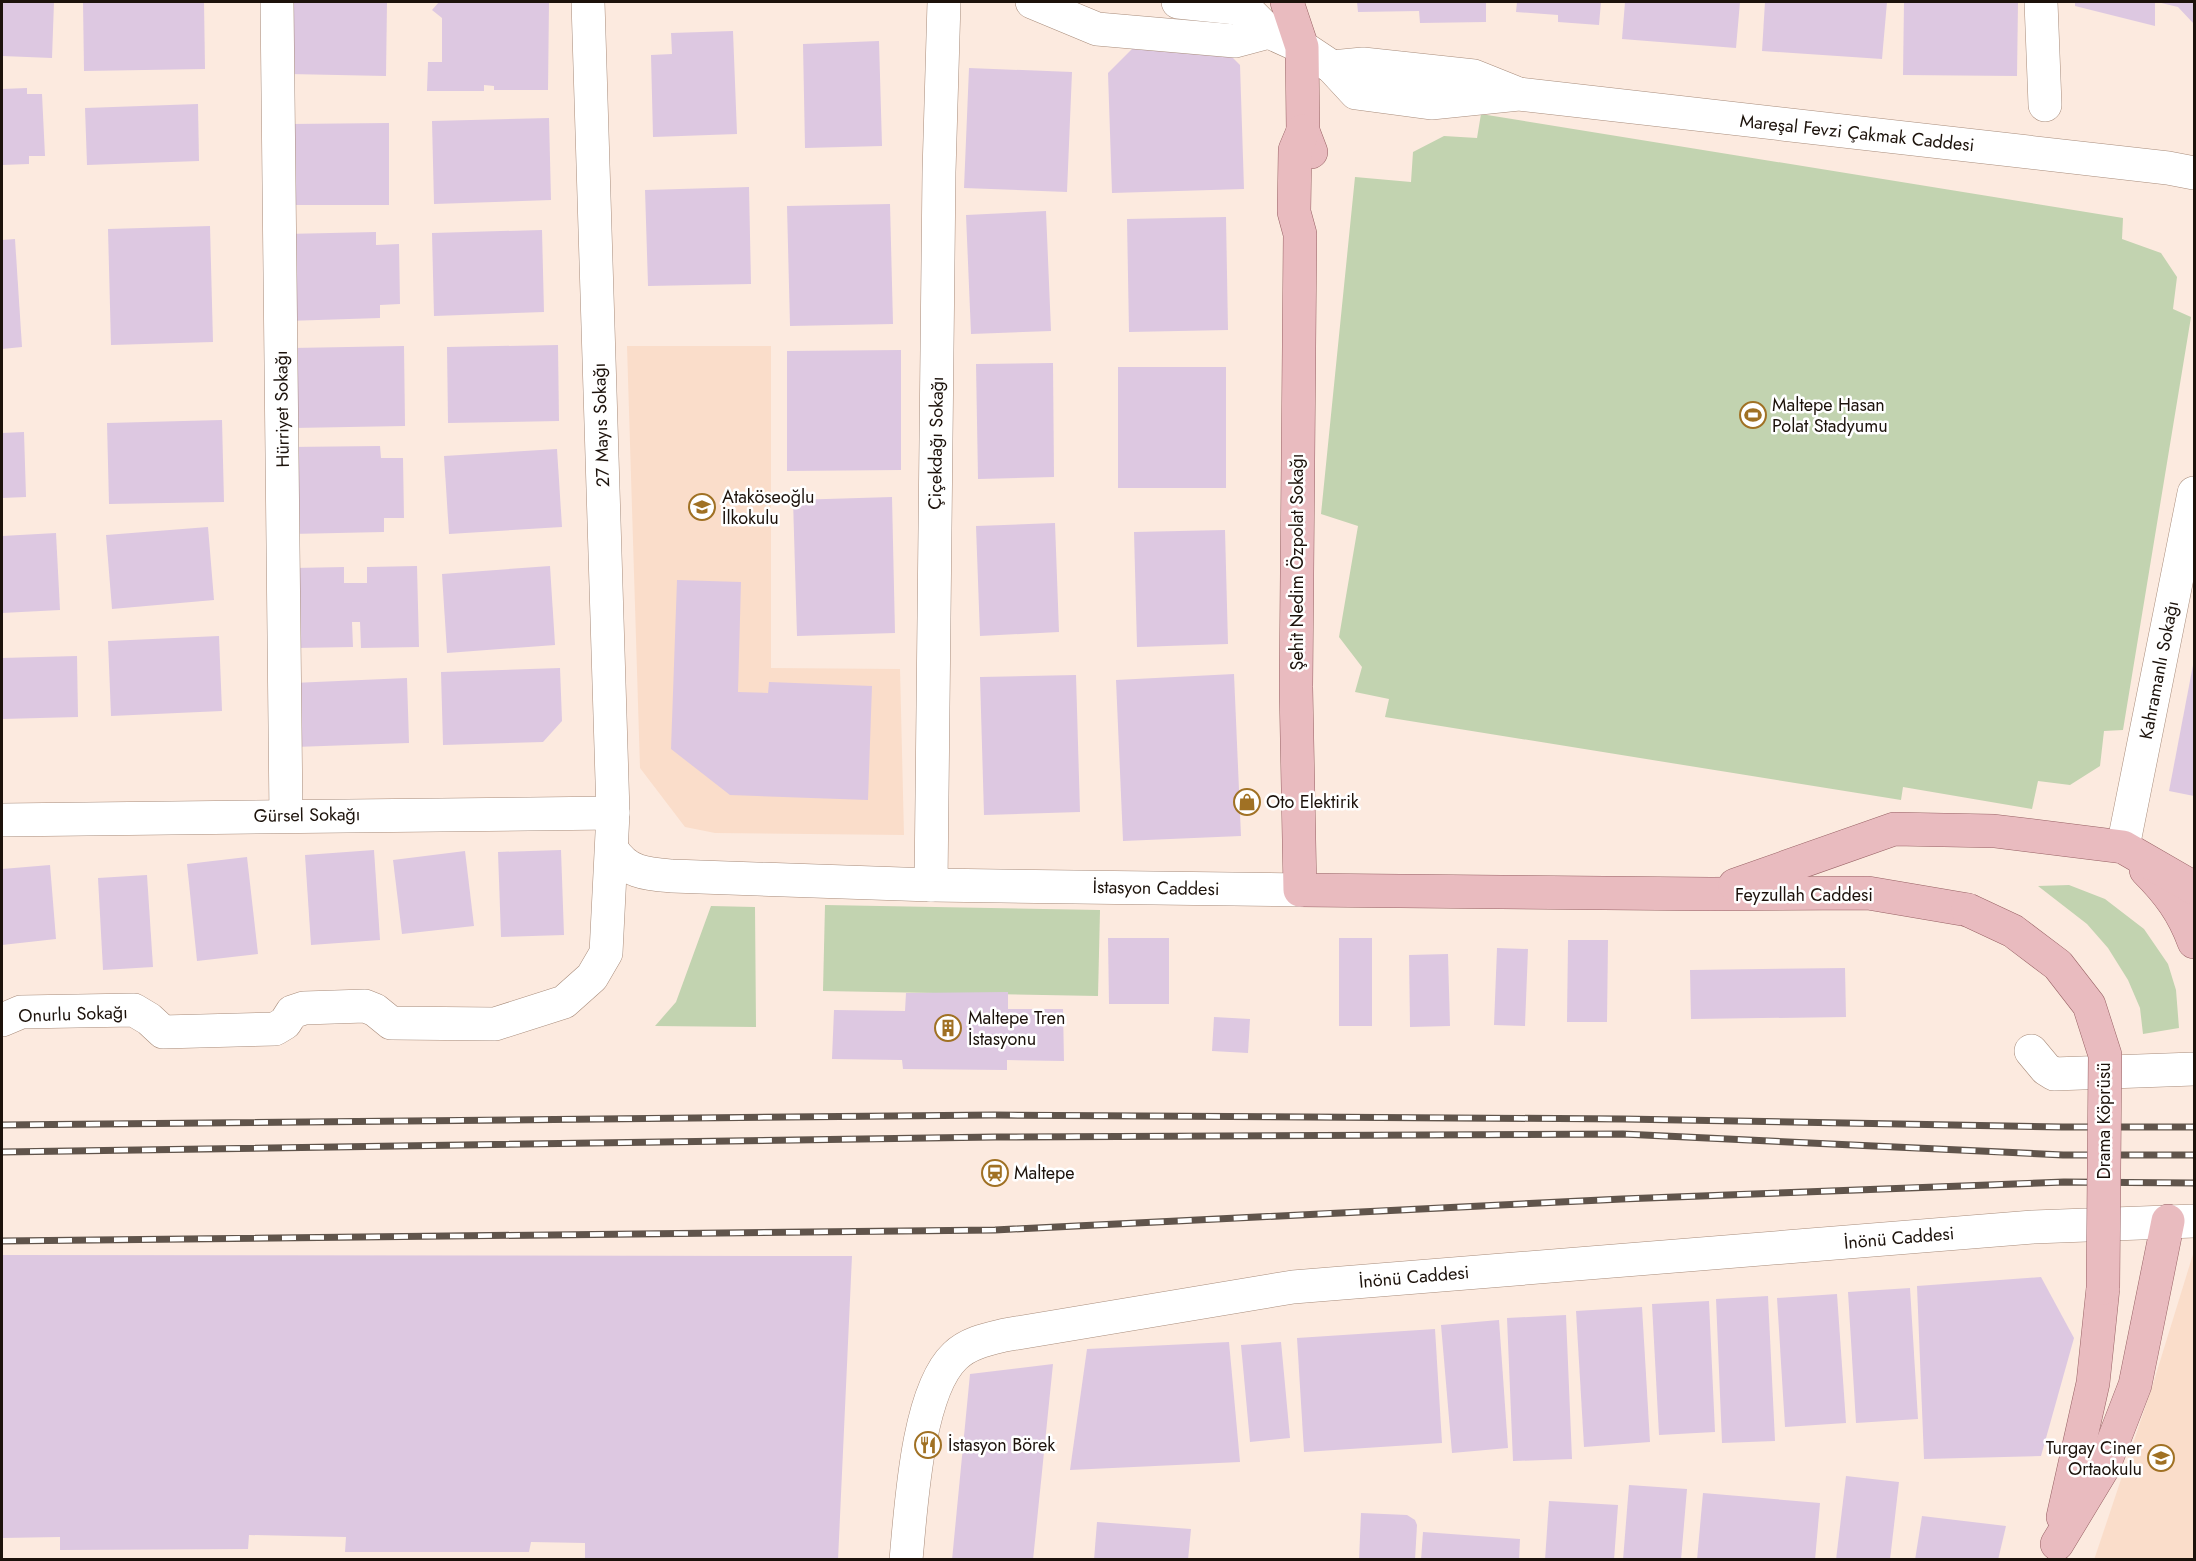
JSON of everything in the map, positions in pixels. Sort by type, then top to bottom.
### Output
[{"type":"main road","name":"Şehit Nedim Özpolat Sokağı","points":[[1287,2],[1302,47],[1303,131],[1311,150],[1308,218],[1300,234],[1296,687],[1300,890]]},
{"type":"main road","points":[[1711,894],[1894,829],[1994,831],[2123,847],[2194,888]]},
{"type":"main road","points":[[2123,847],[2164,888],[2186,919],[2194,942]]},
{"type":"main road","name":"İstasyon Caddesi","points":[[1300,890],[1711,894]]},
{"type":"main road","name":"Feyzullah Caddesi","points":[[1711,894],[1868,892],[1968,910]]},
{"type":"main road","name":"Drama Köprüsü","points":[[1968,910],[2013,931],[2058,965],[2089,1005],[2105,1055],[2103,1288],[2092,1383],[2055,1552]]},
{"type":"main road","points":[[2055,1552],[2103,1468],[2134,1385],[2181,1221]]},
{"type":"street","name":"Hürriyet Sokağı","points":[[277,2],[286,816]]},
{"type":"street","name":"27 Mayıs Sokağı","points":[[588,2],[613,813],[612,849]]},
{"type":"street","name":"Çiçekdağı Sokağı","points":[[931,885],[939,172],[944,2]]},
{"type":"street","points":[[1032,2],[1097,29],[1234,41],[1269,32]]},
{"type":"street","points":[[1178,2],[1246,9],[1269,32],[1302,47]]},
{"type":"street","points":[[2041,2],[2045,105]]},
{"type":"street","name":"Mareşal Fevzi Çakmak Caddesi","points":[[1302,47],[1332,67],[1356,93],[1431,103],[1519,94],[2168,168],[2194,173]]},
{"type":"street","name":"Kahramanlı Sokağı","points":[[2123,847],[2194,493]]},
{"type":"street","name":"Gürsel Sokağı","points":[[2,820],[613,813]]},
{"type":"street","name":"İstasyon Caddesi","points":[[612,849],[625,865],[649,874],[931,885],[1300,890]]},
{"type":"street","name":"Onurlu Sokağı","points":[[2,1020],[21,1012],[134,1010],[149,1019],[163,1032],[275,1029],[285,1023],[292,1012],[304,1008],[364,1006],[375,1010],[391,1023],[495,1024],[564,1002],[592,977],[606,953],[612,849]]},
{"type":"street","points":[[2031,1051],[2046,1069],[2055,1074],[2194,1069]]},
{"type":"street","name":"İnönü Caddesi","points":[[906,1560],[914,1483],[926,1416],[943,1371],[955,1355],[977,1342],[1005,1335],[1293,1287],[2033,1227],[2181,1221]]},
{"type":"shaded area","name":"Ataköseoğlu İlkokulu","points":[[627,346],[771,346],[771,668],[900,669],[904,835],[715,833],[685,827],[640,768]]},
{"type":"shaded area","name":"Turgay Ciner Ortaokulu","points":[[2194,1251],[2194,1559],[2094,1560],[2153,1384]]},
{"type":"green space","name":"Maltepe Hasan Polat Stadyumu","points":[[1481,114],[2123,218],[2122,239],[2161,253],[2177,277],[2173,309],[2191,317],[2123,730],[2104,731],[2100,766],[2070,785],[2038,781],[2032,809],[1903,787],[1901,800],[1385,717],[1389,699],[1355,692],[1362,667],[1339,637],[1358,526],[1321,514],[1355,177],[1411,182],[1413,152],[1444,136],[1477,138]]},
{"type":"green space","points":[[2069,885],[2105,899],[2144,929],[2168,964],[2176,990],[2179,1028],[2143,1034],[2140,1008],[2128,980],[2108,948],[2087,924],[2038,886]]},
{"type":"green space","points":[[825,905],[1100,910],[1098,996],[823,991]]},
{"type":"green space","points":[[711,906],[755,907],[756,1027],[655,1026],[676,1002]]},
{"type":"building","points":[[2,2],[54,2],[52,58],[2,56]]},
{"type":"building","points":[[83,2],[204,2],[205,69],[84,71]]},
{"type":"building","points":[[290,2],[387,2],[386,76],[289,74]]},
{"type":"building","points":[[439,2],[549,2],[548,90],[494,90],[494,86],[484,85],[484,91],[427,91],[428,62],[442,62],[442,18],[432,10]]},
{"type":"building","points":[[1357,2],[1486,2],[1486,22],[1420,23],[1419,11],[1358,12]]},
{"type":"building","points":[[1517,2],[1601,2],[1599,25],[1558,22],[1558,15],[1516,12]]},
{"type":"building","points":[[1625,2],[1740,2],[1736,48],[1622,39]]},
{"type":"building","points":[[1765,2],[1887,2],[1882,59],[1762,51]]},
{"type":"building","points":[[1904,2],[2018,2],[2017,76],[1903,75]]},
{"type":"building","points":[[2075,2],[2155,2],[2155,26],[2075,6]]},
{"type":"building","points":[[2157,2],[2194,2],[2194,24],[2178,7]]},
{"type":"building","points":[[733,31],[737,134],[653,137],[651,55],[672,54],[671,33]]},
{"type":"building","points":[[879,41],[882,146],[805,148],[803,44]]},
{"type":"building","points":[[1132,49],[1229,54],[1240,65],[1244,189],[1112,193],[1108,73]]},
{"type":"building","points":[[969,68],[1072,72],[1067,192],[964,188]]},
{"type":"building","points":[[27,88],[27,94],[42,94],[45,156],[29,156],[29,164],[2,165],[2,89]]},
{"type":"building","points":[[198,104],[199,161],[87,165],[85,108]]},
{"type":"building","points":[[549,118],[551,200],[434,204],[432,121]]},
{"type":"building","points":[[389,123],[389,205],[290,205],[290,124]]},
{"type":"building","points":[[749,187],[751,284],[648,286],[645,190]]},
{"type":"building","points":[[890,204],[893,324],[790,326],[787,206]]},
{"type":"building","points":[[1046,211],[1051,331],[971,334],[966,215]]},
{"type":"building","points":[[1226,217],[1228,330],[1129,332],[1127,219]]},
{"type":"building","points":[[210,226],[213,342],[111,345],[108,229]]},
{"type":"building","points":[[542,230],[544,312],[434,316],[432,233]]},
{"type":"building","points":[[376,232],[376,245],[399,244],[400,304],[380,305],[380,318],[287,321],[285,234]]},
{"type":"building","points":[[15,239],[22,347],[2,349],[2,240]]},
{"type":"building","points":[[558,345],[559,421],[448,423],[447,347]]},
{"type":"building","points":[[404,346],[405,426],[293,428],[292,348]]},
{"type":"building","points":[[901,350],[901,470],[787,471],[787,351]]},
{"type":"building","points":[[1053,363],[1054,477],[978,479],[976,364]]},
{"type":"building","points":[[1118,367],[1226,367],[1226,488],[1118,488]]},
{"type":"building","points":[[222,420],[224,502],[109,504],[107,423]]},
{"type":"building","points":[[24,432],[26,497],[2,498],[2,433]]},
{"type":"building","points":[[380,446],[381,458],[403,458],[404,518],[384,518],[384,532],[291,534],[289,447]]},
{"type":"building","points":[[557,449],[562,527],[449,534],[444,456]]},
{"type":"building","points":[[892,497],[895,633],[797,636],[793,500]]},
{"type":"building","points":[[1055,523],[1059,632],[980,636],[976,526]]},
{"type":"building","points":[[208,527],[214,600],[112,609],[106,535]]},
{"type":"building","points":[[1225,530],[1228,644],[1137,647],[1134,532]]},
{"type":"building","points":[[56,533],[60,610],[2,613],[2,536]]},
{"type":"building","points":[[417,566],[419,647],[361,648],[360,622],[352,622],[353,647],[296,648],[294,568],[344,567],[344,583],[367,583],[367,567]]},
{"type":"building","points":[[550,566],[555,645],[447,653],[442,574]]},
{"type":"building","points":[[677,580],[741,582],[738,692],[768,693],[769,682],[872,686],[868,800],[730,795],[671,749]]},
{"type":"building","points":[[219,636],[222,711],[111,716],[108,641]]},
{"type":"building","points":[[77,656],[78,717],[2,719],[2,658]]},
{"type":"building","points":[[2194,666],[2194,796],[2169,791]]},
{"type":"building","points":[[560,668],[562,721],[543,742],[443,745],[441,672]]},
{"type":"building","points":[[1234,674],[1241,836],[1123,841],[1116,680]]},
{"type":"building","points":[[1076,675],[1080,812],[984,815],[980,677]]},
{"type":"building","points":[[407,678],[409,743],[295,747],[293,683]]},
{"type":"building","points":[[374,850],[380,940],[311,945],[305,855]]},
{"type":"building","points":[[561,850],[564,935],[501,937],[498,852]]},
{"type":"building","points":[[465,851],[474,926],[402,934],[393,860]]},
{"type":"building","points":[[247,857],[258,954],[197,961],[187,864]]},
{"type":"building","points":[[50,865],[56,939],[2,945],[2,869]]},
{"type":"building","points":[[147,875],[153,967],[103,970],[98,878]]},
{"type":"building","points":[[1108,938],[1169,938],[1169,1004],[1109,1004]]},
{"type":"building","points":[[1339,938],[1372,938],[1372,1026],[1339,1026]]},
{"type":"building","points":[[1568,940],[1608,940],[1607,1022],[1567,1022]]},
{"type":"building","points":[[1497,948],[1528,949],[1525,1026],[1494,1025]]},
{"type":"building","points":[[1448,954],[1450,1026],[1410,1027],[1409,955]]},
{"type":"building","points":[[1845,968],[1846,1017],[1691,1019],[1690,970]]},
{"type":"building","name":"Maltepe Tren İstasyonu","points":[[1008,992],[1008,1009],[1063,1009],[1064,1061],[1007,1060],[1007,1070],[903,1069],[902,1060],[832,1059],[834,1010],[905,1011],[906,993]]},
{"type":"building","points":[[1214,1017],[1250,1019],[1248,1053],[1212,1051]]},
{"type":"building","points":[[2,1255],[852,1256],[838,1560],[585,1560],[585,1543],[531,1542],[529,1552],[345,1552],[346,1537],[249,1535],[248,1549],[60,1550],[60,1537],[2,1538]]},
{"type":"building","points":[[2041,1277],[2074,1338],[2041,1456],[1924,1459],[1917,1286]]},
{"type":"building","points":[[1910,1288],[1918,1419],[1856,1423],[1848,1292]]},
{"type":"building","points":[[1837,1294],[1846,1423],[1785,1427],[1777,1298]]},
{"type":"building","points":[[1768,1296],[1775,1441],[1722,1443],[1716,1299]]},
{"type":"building","points":[[1709,1301],[1715,1432],[1659,1435],[1652,1304]]},
{"type":"building","points":[[1642,1307],[1650,1442],[1584,1447],[1576,1311]]},
{"type":"building","points":[[1566,1315],[1572,1459],[1513,1461],[1507,1318]]},
{"type":"building","points":[[1499,1320],[1508,1448],[1452,1453],[1441,1325]]},
{"type":"building","points":[[1435,1329],[1442,1443],[1304,1452],[1297,1338]]},
{"type":"building","points":[[1229,1342],[1240,1462],[1070,1470],[1087,1349]]},
{"type":"building","points":[[1281,1342],[1290,1438],[1250,1442],[1241,1345]]},
{"type":"building","points":[[1053,1364],[1033,1560],[952,1560],[970,1374]]},
{"type":"building","points":[[1846,1476],[1899,1482],[1890,1560],[1836,1560]]},
{"type":"building","points":[[1629,1485],[1687,1489],[1681,1560],[1623,1560]]},
{"type":"building","points":[[1703,1493],[1820,1503],[1815,1560],[1697,1560]]},
{"type":"building","points":[[1549,1501],[1618,1505],[1614,1560],[1545,1560]]},
{"type":"building","points":[[1361,1513],[1407,1515],[1415,1520],[1417,1525],[1415,1560],[1359,1560]]},
{"type":"building","points":[[1922,1516],[2006,1526],[1998,1560],[1915,1560]]},
{"type":"building","points":[[1097,1522],[1191,1529],[1188,1560],[1094,1560]]},
{"type":"building","points":[[1423,1532],[1520,1539],[1519,1560],[1421,1560]]},
{"type":"railway","points":[[2,1125],[994,1115],[1623,1119],[2062,1127],[2194,1127]]},
{"type":"railway","points":[[2,1152],[995,1137],[1623,1134],[2063,1155],[2194,1155]]},
{"type":"railway","points":[[2,1241],[995,1230],[1622,1199],[2064,1182],[2194,1183]]},
{"type":"place","name":"Maltepe Hasan Polat Stadyumu","points":[[1753,415]]},
{"type":"place","name":"Ataköseoğlu İlkokulu","points":[[702,507]]},
{"type":"place","name":"Oto Elektirik","points":[[1247,802]]},
{"type":"place","name":"Maltepe Tren İstasyonu","points":[[948,1028]]},
{"type":"place","name":"Maltepe","points":[[995,1173]]},
{"type":"place","name":"İstasyon Börek","points":[[928,1445]]},
{"type":"place","name":"Turgay Ciner Ortaokulu","points":[[2161,1458]]}]
